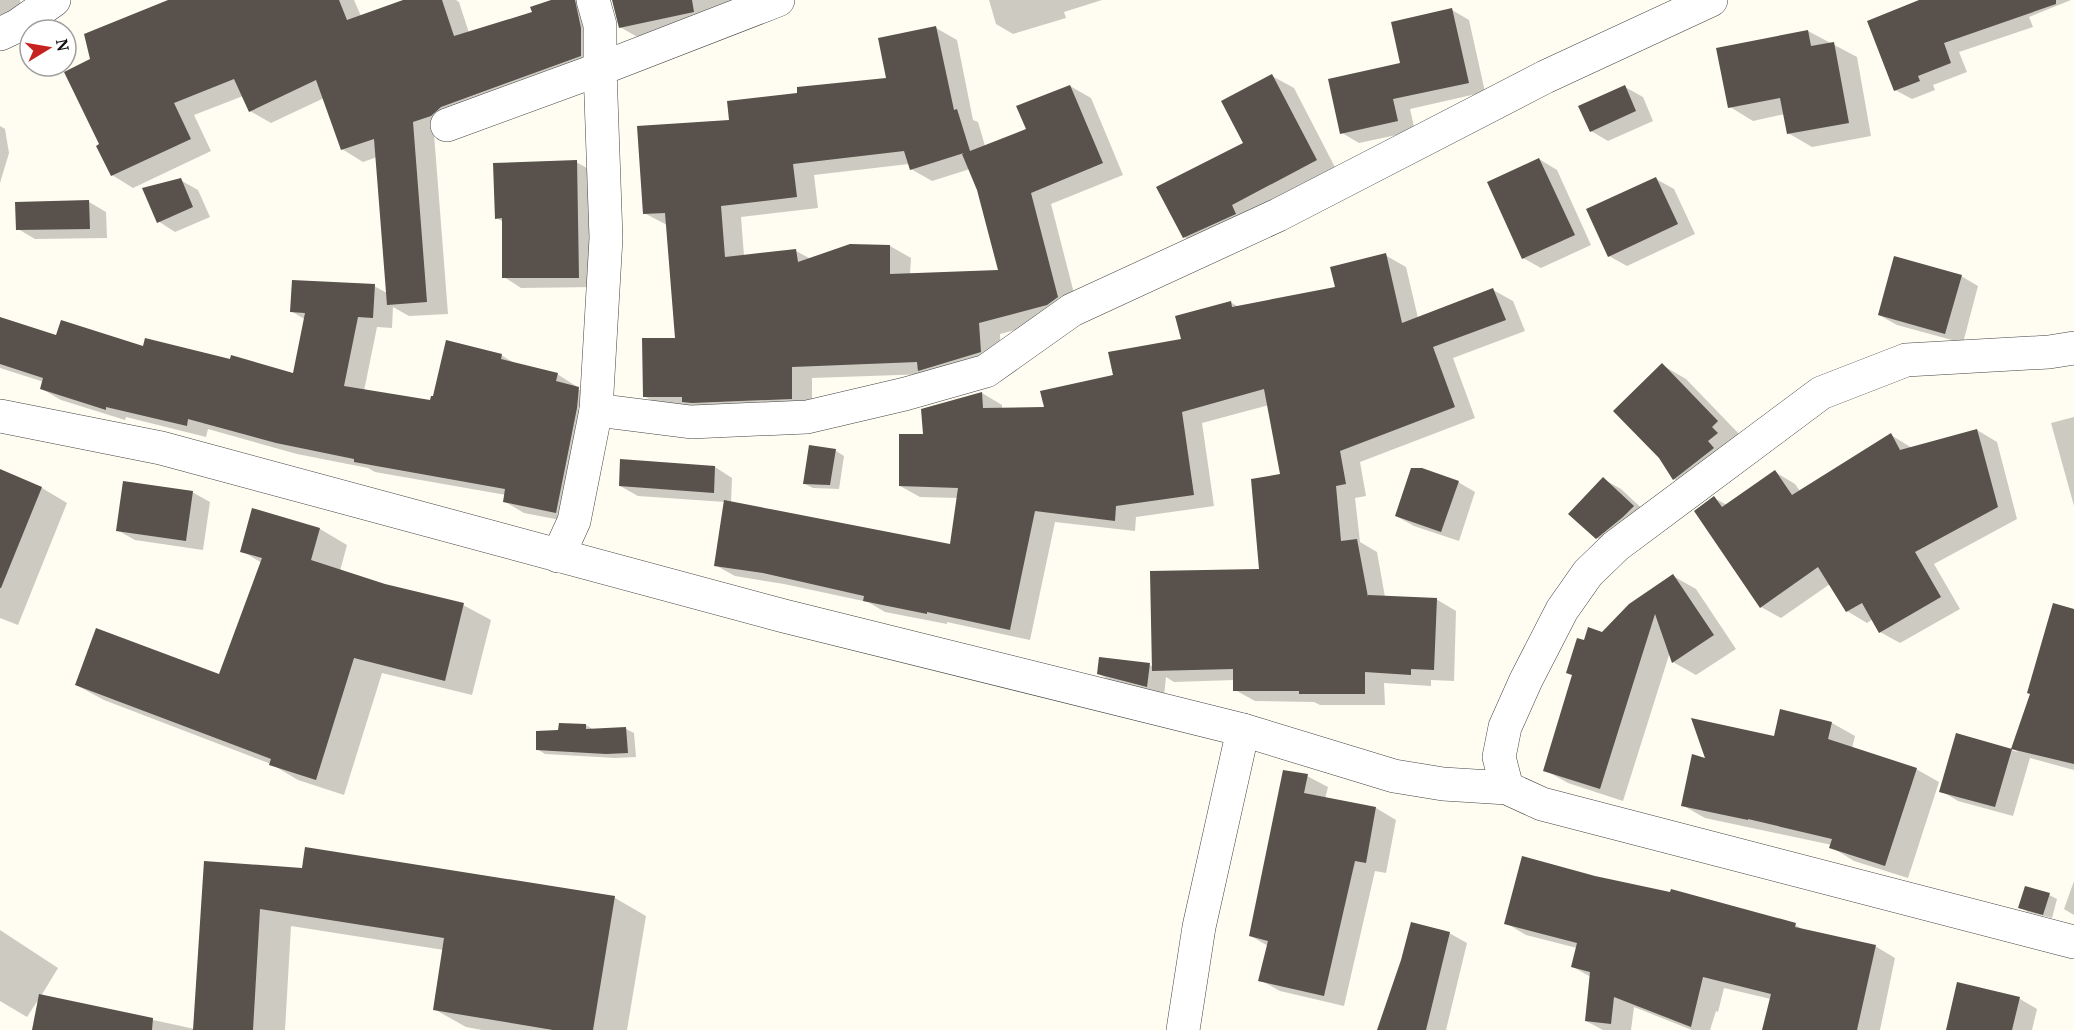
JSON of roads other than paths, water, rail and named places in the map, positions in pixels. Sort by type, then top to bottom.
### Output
[{"type":"street","points":[[0,34],[17,26],[54,0]]},
{"type":"street","points":[[558,556],[596,410],[606,238],[600,25],[592,0]]},
{"type":"street","points":[[447,125],[778,0]]},
{"type":"street","points":[[596,410],[691,422],[807,417],[906,394],[986,371],[1072,310],[1278,215],[1545,77],[1711,0]]},
{"type":"street","points":[[1506,788],[1499,757],[1505,728],[1526,680],[1562,610],[1588,573],[1616,546],[1821,393],[1906,360],[2049,352],[2074,348]]},
{"type":"street","points":[[0,416],[161,448],[784,616],[1243,730],[1394,776],[1443,784],[1506,788],[1542,804],[2074,942]]},
{"type":"street","points":[[1182,1030],[1199,927],[1243,730]]},
{"type":"street","points":[[1443,784],[1499,757]]}]
